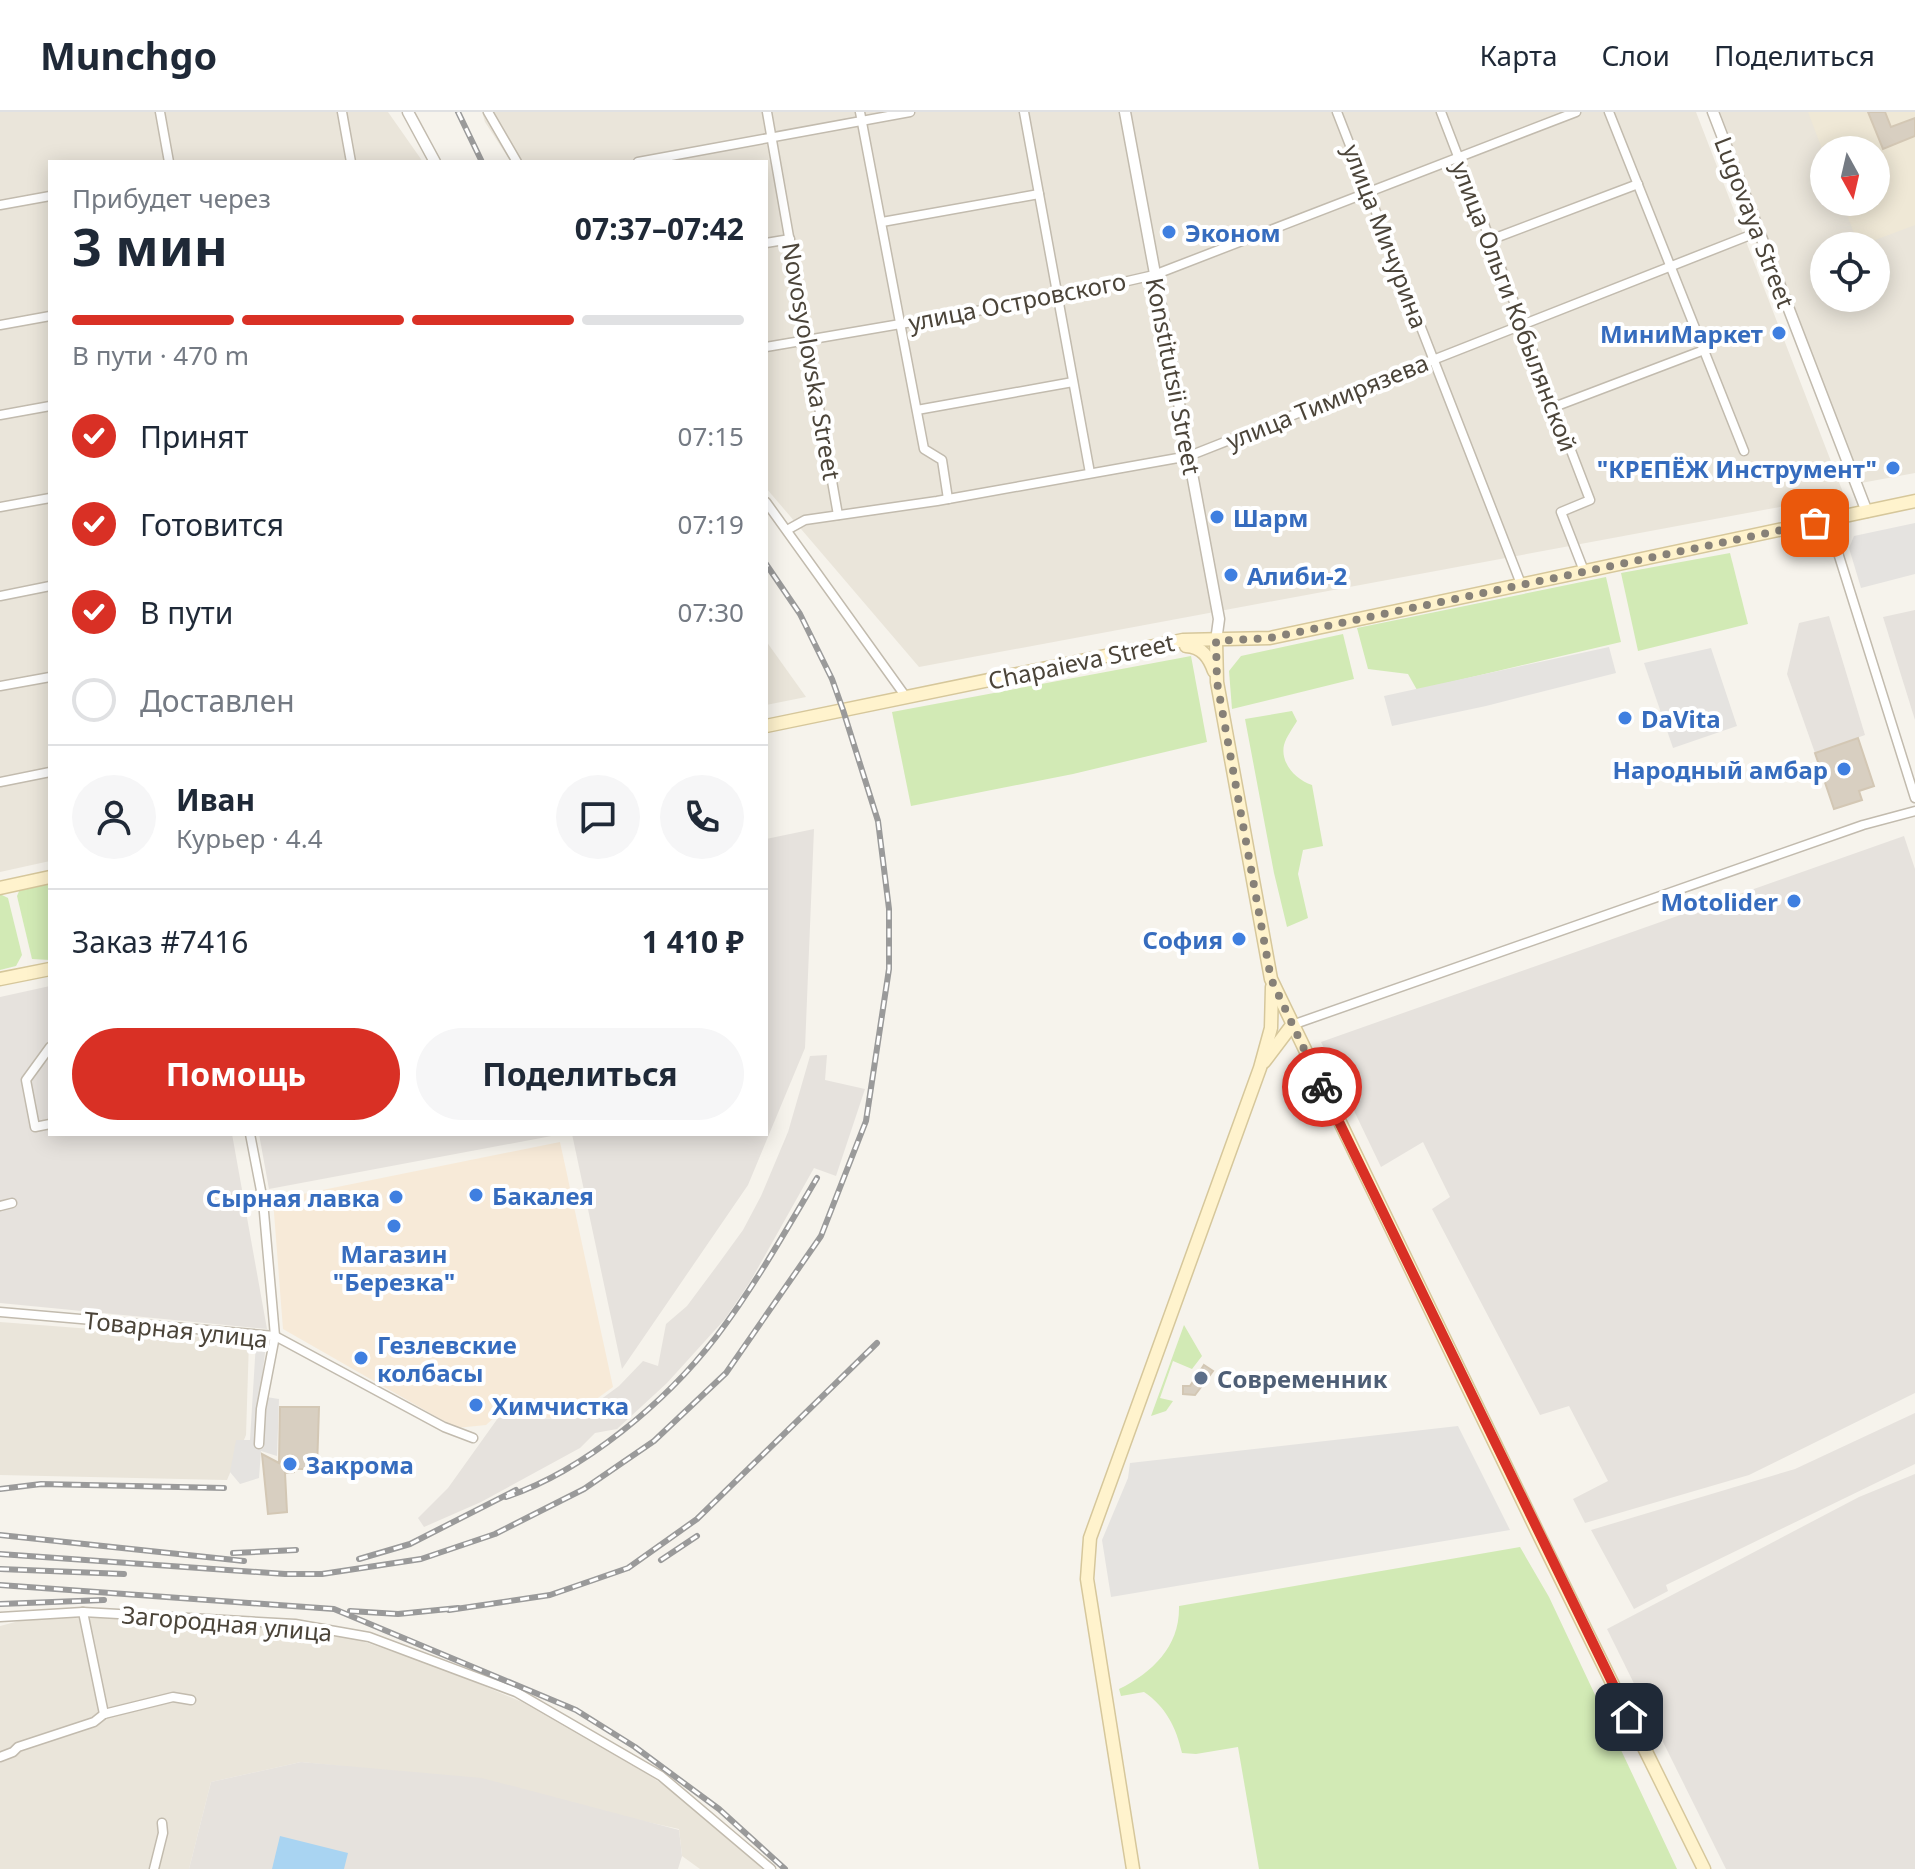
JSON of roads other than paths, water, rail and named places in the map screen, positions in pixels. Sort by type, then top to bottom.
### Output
[{"type":"main road","name":"Chapaieva Street","points":[[768,726],[1183,640],[1270,638],[1915,501]]},
{"type":"main road","points":[[1216,641],[1217,682]]},
{"type":"main road","points":[[1133,1869],[1087,1579],[1090,1538],[1260,1068],[1271,1028],[1271,979],[1217,682],[1210,660],[1195,647],[1138,649]]},
{"type":"main road","points":[[768,735],[797,719]]},
{"type":"main road","points":[[0,888],[48,877]]},
{"type":"main road","points":[[0,979],[48,969]]},
{"type":"main road","points":[[1271,979],[1704,1869]]},
{"type":"main road","points":[[1260,1068],[1292,1025]]},
{"type":"street","points":[[160,112],[169,160]]},
{"type":"street","points":[[342,112],[351,160]]},
{"type":"street","points":[[408,112],[434,160]]},
{"type":"street","points":[[488,112],[516,160]]},
{"type":"street","name":"Novosyolovska Street","points":[[767,112],[838,515]]},
{"type":"street","points":[[648,160],[861,116],[910,112]]},
{"type":"street","points":[[1024,112],[1090,473]]},
{"type":"street","name":"Konstitutsii Street","points":[[1125,112],[1219,619],[1216,641]]},
{"type":"street","name":"улица Мичурина","points":[[1337,112],[1521,584]]},
{"type":"street","name":"улица Ольги Кобылянской","points":[[1441,112],[1590,500],[1561,512],[1584,571]]},
{"type":"street","name":"улица Островского","points":[[768,347],[1058,297],[1154,275],[1576,112]]},
{"type":"street","points":[[1609,112],[1744,451]]},
{"type":"street","name":"Lugovaya Street","points":[[1713,112],[1867,512]]},
{"type":"street","points":[[861,116],[924,449],[942,460],[948,499]]},
{"type":"street","points":[[1490,240],[1638,184]]},
{"type":"street","points":[[882,222],[1039,194]]},
{"type":"street","points":[[0,205],[48,196]]},
{"type":"street","name":"улица Тимирязева","points":[[787,530],[805,520],[948,499],[1189,456],[1758,232]]},
{"type":"street","points":[[768,243],[790,239]]},
{"type":"street","points":[[0,325],[48,316]]},
{"type":"street","points":[[1554,407],[1704,350]]},
{"type":"street","points":[[917,410],[1073,382]]},
{"type":"street","points":[[0,415],[48,406]]},
{"type":"street","points":[[0,507],[48,498]]},
{"type":"street","points":[[768,505],[906,697]]},
{"type":"street","points":[[1831,519],[1839,556],[1915,798]]},
{"type":"street","points":[[0,596],[48,586]]},
{"type":"street","points":[[0,686],[48,677]]},
{"type":"street","points":[[0,782],[48,772]]},
{"type":"street","points":[[1292,1025],[1863,825],[1915,811]]},
{"type":"street","points":[[48,1050],[26,1080],[35,1127],[48,1124]]},
{"type":"street","points":[[250,1136],[263,1201],[275,1336],[261,1409],[259,1444]]},
{"type":"street","points":[[0,1206],[12,1203]]},
{"type":"street","name":"Товарная улица","points":[[0,1312],[275,1336],[444,1427],[473,1438]]},
{"type":"street","points":[[83,1612],[104,1714]]},
{"type":"street","name":"Загородная улица","points":[[0,1617],[83,1612],[291,1624],[369,1637],[516,1692],[543,1707],[661,1776],[771,1869]]},
{"type":"street","points":[[0,1757],[18,1747],[94,1722],[104,1714],[173,1697],[191,1700]]},
{"type":"street","points":[[154,1869],[163,1833],[162,1823]]},
{"type":"water","points":[[280,1836],[348,1853],[344,1869],[272,1869]]},
{"type":"railway","points":[[458,112],[481,160]]},
{"type":"railway","points":[[0,1554],[285,1574],[322,1574],[421,1559],[495,1534],[584,1489],[654,1441],[726,1373],[821,1236],[866,1121],[889,969],[889,909],[878,821],[832,679],[800,614],[768,567]]},
{"type":"railway","points":[[506,1497],[565,1470],[594,1452],[622,1432],[673,1386],[730,1318],[817,1178]]},
{"type":"railway","points":[[449,1610],[550,1595],[628,1568],[697,1519],[877,1343]]},
{"type":"railway","points":[[0,1489],[41,1484],[224,1488]]},
{"type":"railway","points":[[359,1559],[410,1544],[516,1490]]},
{"type":"railway","points":[[0,1535],[244,1561]]},
{"type":"railway","points":[[661,1560],[697,1536]]},
{"type":"railway","points":[[233,1553],[296,1550]]},
{"type":"railway","points":[[0,1569],[124,1574]]},
{"type":"railway","points":[[0,1585],[334,1609],[576,1710],[635,1747],[719,1809],[785,1869]]},
{"type":"railway","points":[[0,1604],[104,1600]]},
{"type":"railway","points":[[350,1611],[398,1614],[458,1608]]},
{"type":"place","name":"Эконом","points":[[1169,232]]},
{"type":"place","name":"МиниМаркет","points":[[1779,333]]},
{"type":"place","name":"\"КРЕПЁЖ Инструмент\"","points":[[1893,468]]},
{"type":"place","name":"Шарм","points":[[1217,517]]},
{"type":"place","name":"Алиби-2","points":[[1231,575]]},
{"type":"place","name":"DaVita","points":[[1625,718]]},
{"type":"place","name":"Народный амбар","points":[[1844,769]]},
{"type":"place","name":"Motolider","points":[[1794,901]]},
{"type":"place","name":"София","points":[[1239,939]]},
{"type":"place","name":"Бакалея","points":[[476,1195]]},
{"type":"place","name":"Сырная лавка","points":[[396,1197]]},
{"type":"place","name":"Магазин \"Березка\"","points":[[394,1226]]},
{"type":"place","name":"Гезлевские колбасы","points":[[361,1358]]},
{"type":"place","name":"Современник","points":[[1201,1378]]},
{"type":"place","name":"Химчистка","points":[[476,1405]]},
{"type":"place","name":"Закрома","points":[[290,1464]]}]
